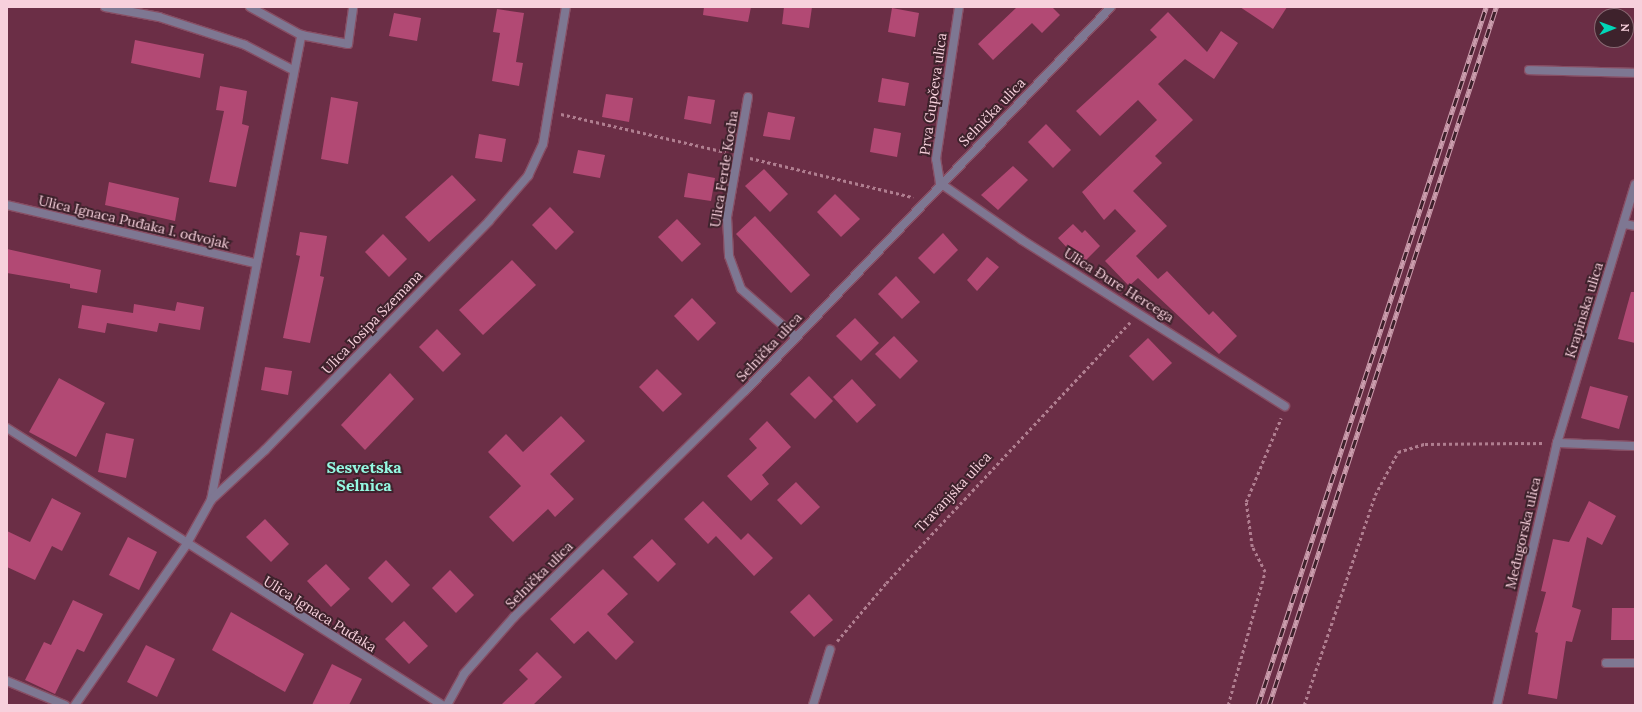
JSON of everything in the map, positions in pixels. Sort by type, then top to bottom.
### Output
[{"type":"street","points":[[105,7],[159,18],[245,45],[294,70]]},
{"type":"street","points":[[250,7],[301,35],[348,44],[354,7]]},
{"type":"street","name":"Ulica Josipa Szemana","points":[[186,544],[211,500],[265,450],[512,197],[536,161],[550,103],[566,7]]},
{"type":"street","name":"Prva Gupčeva ulica","points":[[940,183],[935,170],[936,151],[959,7]]},
{"type":"street","name":"Selnička ulica","points":[[447,705],[464,674],[514,617],[691,446],[796,337],[940,183],[1111,7]]},
{"type":"street","points":[[211,500],[255,263],[301,35]]},
{"type":"street","points":[[1529,70],[1635,73]]},
{"type":"street","name":"Ulica Ferde Kocha","points":[[748,97],[727,217],[729,256],[741,289],[796,337]]},
{"type":"street","name":"Ulica Đure Hercega","points":[[940,183],[1010,232],[1286,406]]},
{"type":"street","name":"Krapinska ulica","points":[[1557,443],[1635,185]]},
{"type":"street","name":"Ulica Ignaca Puđaka I. odvojak","points":[[7,205],[255,263]]},
{"type":"street","points":[[1624,224],[1635,226]]},
{"type":"street","name":"Ulica Ignaca Puđaka","points":[[7,428],[186,544],[442,705]]},
{"type":"street","points":[[1557,443],[1635,446]]},
{"type":"street","name":"Međugorska ulica","points":[[1497,705],[1557,443]]},
{"type":"street","points":[[75,705],[186,544]]},
{"type":"street","points":[[813,705],[830,650]]},
{"type":"street","points":[[1606,663],[1635,663]]},
{"type":"street","points":[[7,681],[65,705]]},
{"type":"path","name":"Travanjska ulica","points":[[830,650],[886,583],[1138,313]]},
{"type":"path","points":[[1228,705],[1265,572],[1252,547],[1246,502],[1286,406]]},
{"type":"path","points":[[1304,705],[1375,495],[1398,452],[1425,444],[1557,443]]},
{"type":"building","points":[[704,7],[751,7],[748,22],[703,15]]},
{"type":"building","points":[[784,7],[812,7],[809,28],[782,24]]},
{"type":"building","points":[[1017,7],[1052,7],[1060,15],[1042,33],[1032,23],[993,60],[978,44]]},
{"type":"building","points":[[1240,7],[1287,7],[1273,29]]},
{"type":"building","points":[[892,8],[919,13],[915,37],[888,32]]},
{"type":"building","points":[[497,9],[524,13],[516,62],[523,63],[519,86],[492,81],[500,33],[493,32]]},
{"type":"building","points":[[1168,12],[1207,52],[1221,31],[1238,43],[1214,79],[1185,59],[1158,84],[1193,120],[1155,156],[1162,163],[1133,191],[1167,226],[1136,256],[1158,279],[1167,271],[1209,315],[1213,311],[1237,336],[1219,354],[1138,278],[1129,286],[1105,261],[1136,231],[1115,209],[1104,220],[1082,192],[1157,120],[1138,100],[1100,136],[1076,111],[1157,37],[1150,30]]},
{"type":"building","points":[[394,13],[421,18],[417,41],[389,36]]},
{"type":"building","points":[[135,40],[204,54],[200,78],[131,63]]},
{"type":"building","points":[[882,78],[909,83],[905,106],[878,102]]},
{"type":"building","points":[[220,86],[247,91],[242,124],[249,126],[236,187],[209,182],[224,111],[216,110]]},
{"type":"building","points":[[606,94],[633,98],[629,122],[602,117]]},
{"type":"building","points":[[688,96],[715,100],[711,124],[684,119]]},
{"type":"building","points":[[331,97],[358,102],[348,164],[321,159]]},
{"type":"building","points":[[768,112],[795,117],[790,140],[763,136]]},
{"type":"building","points":[[1046,124],[1071,150],[1053,168],[1028,142]]},
{"type":"building","points":[[874,128],[901,133],[897,157],[870,152]]},
{"type":"building","points":[[479,134],[506,139],[502,162],[475,158]]},
{"type":"building","points":[[578,150],[605,155],[600,178],[573,173]]},
{"type":"building","points":[[1013,166],[1028,180],[998,210],[981,195]]},
{"type":"building","points":[[764,169],[788,194],[770,212],[745,186]]},
{"type":"building","points":[[688,173],[715,178],[711,201],[684,197]]},
{"type":"building","points":[[452,175],[476,200],[429,242],[405,217]]},
{"type":"building","points":[[109,182],[179,198],[175,221],[105,205]]},
{"type":"building","points":[[835,194],[860,219],[841,237],[817,212]]},
{"type":"building","points":[[550,207],[574,232],[556,250],[532,225]]},
{"type":"building","points":[[755,216],[810,275],[791,293],[736,234]]},
{"type":"building","points":[[677,219],[701,244],[682,262],[658,237]]},
{"type":"building","points":[[1073,224],[1082,233],[1085,230],[1100,246],[1082,264],[1058,238]]},
{"type":"building","points":[[300,232],[327,236],[320,276],[324,277],[310,343],[283,338],[300,256],[296,255]]},
{"type":"building","points":[[943,233],[958,250],[934,274],[918,258]]},
{"type":"building","points":[[383,234],[407,259],[389,277],[365,252]]},
{"type":"building","points":[[7,249],[101,270],[97,293],[70,288],[70,284],[7,273]]},
{"type":"building","points":[[987,257],[999,267],[977,291],[967,280]]},
{"type":"building","points":[[512,260],[536,285],[483,335],[459,310]]},
{"type":"building","points":[[896,276],[920,302],[902,319],[878,294]]},
{"type":"building","points":[[1631,292],[1635,292],[1635,343],[1618,339]]},
{"type":"building","points":[[692,298],[716,323],[698,341],[674,316]]},
{"type":"building","points":[[177,302],[204,307],[200,330],[159,323],[157,332],[107,323],[105,333],[78,328],[82,305],[133,313],[134,304],[175,311]]},
{"type":"building","points":[[855,318],[879,343],[861,361],[836,336]]},
{"type":"building","points":[[437,329],[461,354],[443,372],[419,347]]},
{"type":"building","points":[[894,336],[918,361],[900,379],[875,354]]},
{"type":"building","points":[[1148,338],[1172,363],[1153,381],[1129,356]]},
{"type":"building","points":[[265,367],[292,371],[288,395],[261,390]]},
{"type":"building","points":[[657,369],[682,394],[663,412],[639,387]]},
{"type":"building","points":[[390,373],[414,399],[365,450],[341,425]]},
{"type":"building","points":[[809,376],[833,401],[815,419],[790,394]]},
{"type":"building","points":[[59,378],[105,403],[76,457],[29,432]]},
{"type":"building","points":[[852,379],[876,405],[857,423],[833,397]]},
{"type":"building","points":[[1590,386],[1628,396],[1619,429],[1581,418]]},
{"type":"building","points":[[561,416],[585,441],[550,474],[574,499],[555,517],[548,509],[513,542],[489,517],[521,486],[488,452],[506,434],[523,452]]},
{"type":"building","points":[[767,421],[791,447],[762,475],[769,484],[751,501],[727,476],[757,448],[749,439]]},
{"type":"building","points":[[106,433],[134,439],[126,478],[98,472]]},
{"type":"building","points":[[796,482],[820,507],[801,525],[777,500]]},
{"type":"building","points":[[52,498],[81,513],[62,551],[52,546],[35,580],[7,567],[7,531],[30,542]]},
{"type":"building","points":[[703,501],[741,540],[748,533],[773,558],[754,576],[716,536],[708,544],[684,519]]},
{"type":"building","points":[[1589,501],[1616,516],[1602,545],[1587,537],[1572,607],[1581,610],[1572,642],[1566,641],[1557,699],[1528,694],[1538,633],[1535,632],[1546,592],[1541,591],[1553,539],[1569,542]]},
{"type":"building","points":[[265,519],[289,544],[271,562],[246,537]]},
{"type":"building","points":[[128,537],[157,552],[139,590],[109,575]]},
{"type":"building","points":[[652,539],[676,564],[658,582],[633,557]]},
{"type":"building","points":[[386,560],[410,585],[392,603],[368,578]]},
{"type":"building","points":[[326,564],[350,589],[331,607],[307,581]]},
{"type":"building","points":[[603,569],[628,594],[607,614],[634,642],[616,660],[588,631],[574,644],[550,619]]},
{"type":"building","points":[[450,570],[474,595],[456,613],[432,588]]},
{"type":"building","points":[[809,594],[833,620],[814,637],[790,612]]},
{"type":"building","points":[[73,600],[103,614],[84,652],[77,649],[55,694],[25,680],[44,642],[51,645]]},
{"type":"building","points":[[1612,608],[1635,608],[1635,640],[1611,640]]},
{"type":"building","points":[[231,612],[304,654],[285,692],[212,650]]},
{"type":"building","points":[[404,621],[428,646],[409,664],[385,639]]},
{"type":"building","points":[[146,645],[175,659],[157,697],[127,682]]},
{"type":"building","points":[[537,652],[562,677],[533,705],[501,705],[528,679],[519,670]]},
{"type":"building","points":[[332,664],[362,679],[349,705],[312,705]]},
{"type":"railway","points":[[1258,705],[1486,7]]},
{"type":"railway","points":[[1269,705],[1496,7]]},
{"type":"district","name":"Sesvetska Selnica","points":[[364,476]]}]
